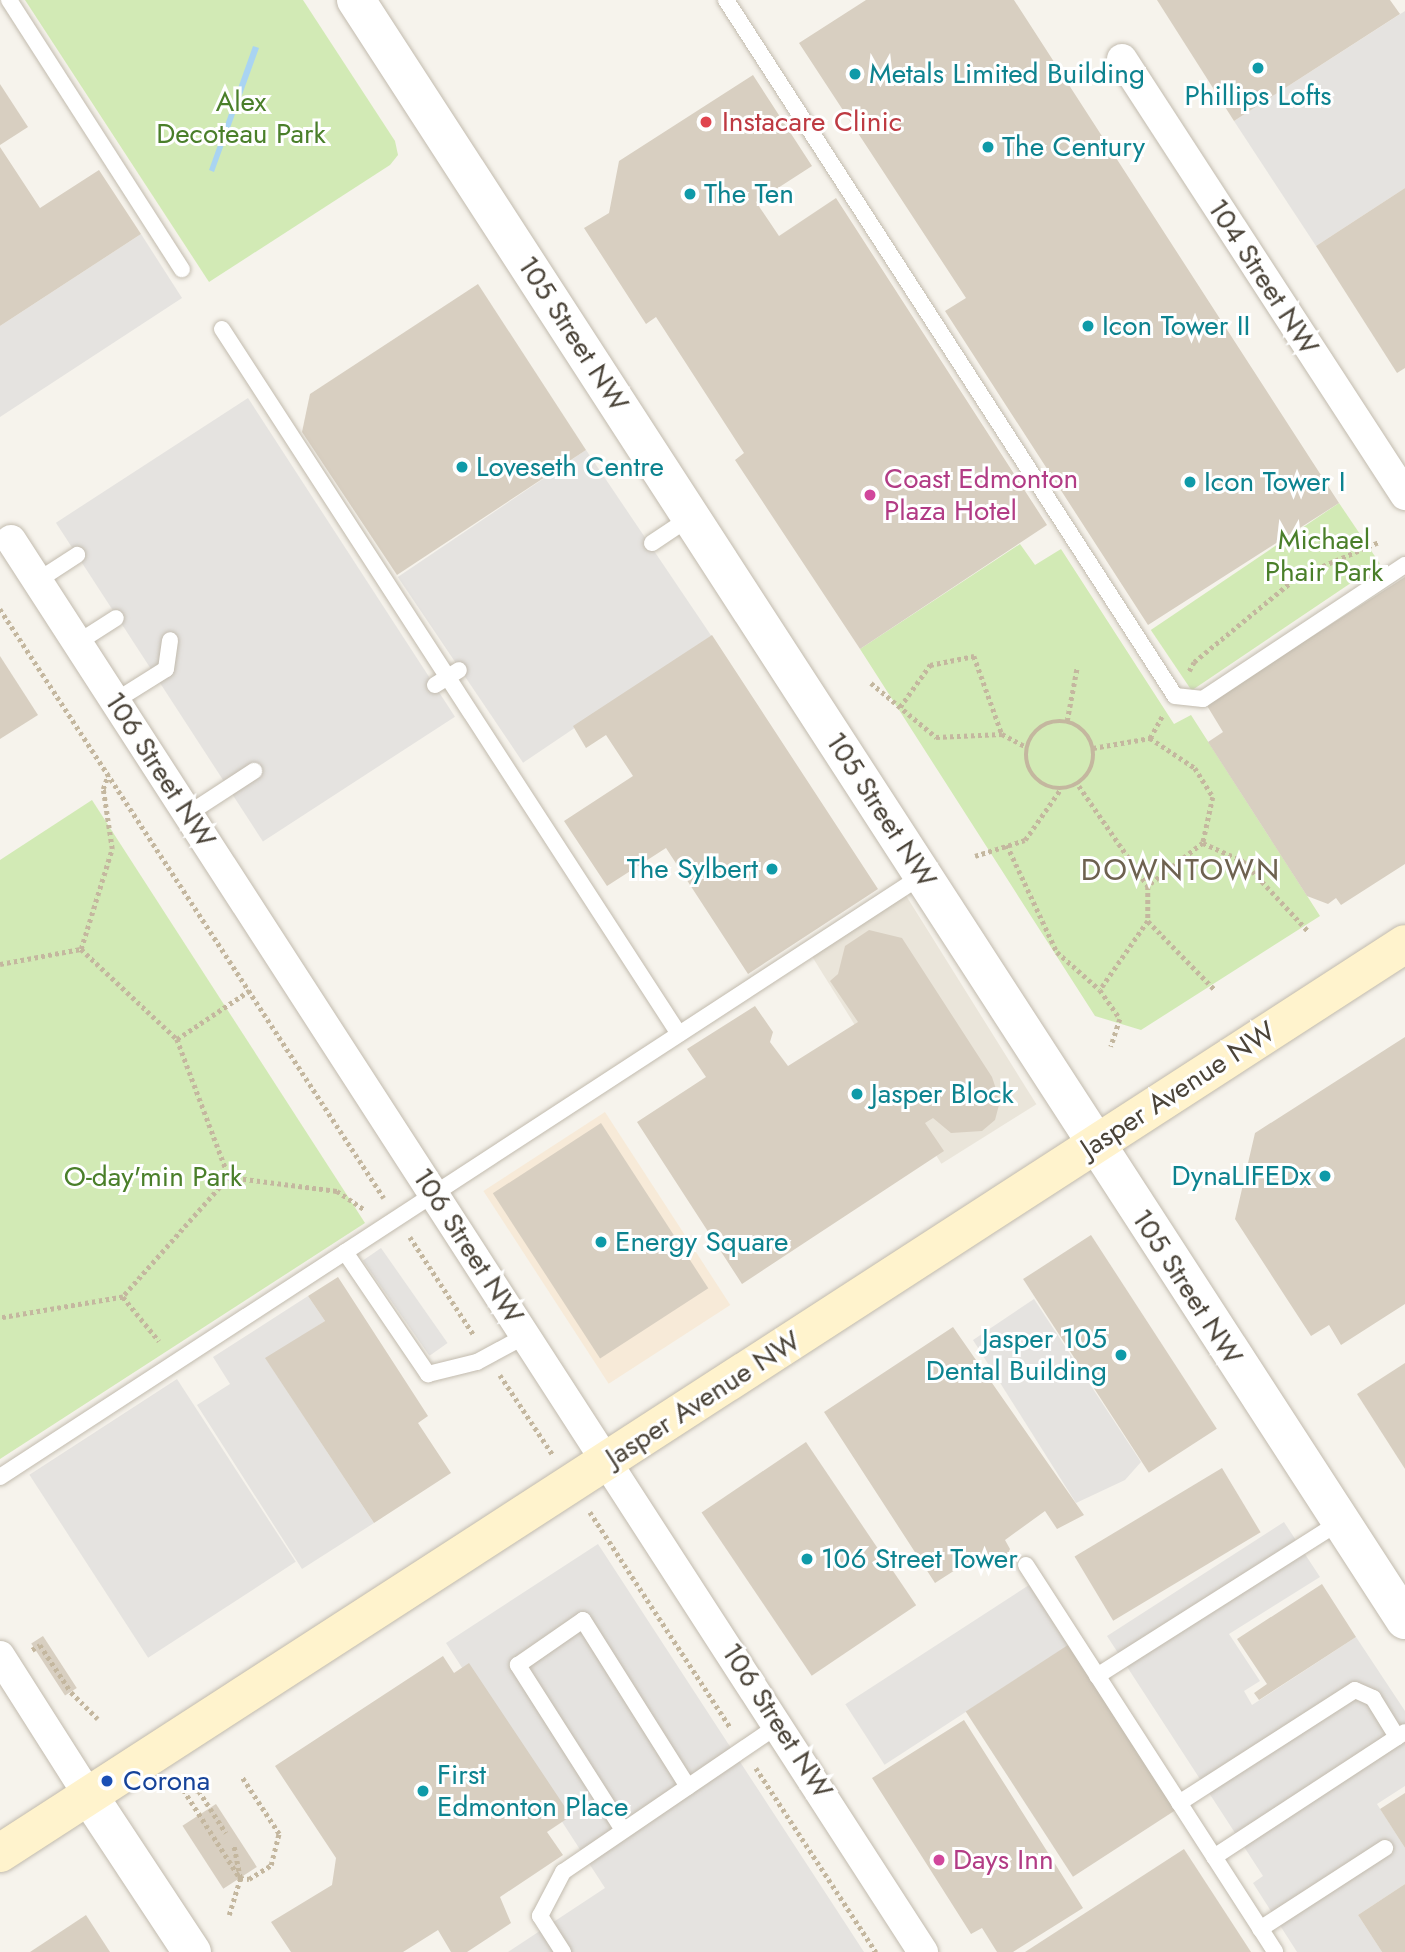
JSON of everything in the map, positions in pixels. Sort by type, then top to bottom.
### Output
[{"type":"main road","name":"Jasper Avenue NW","points":[[0,1853],[1405,944]]},
{"type":"street","name":"105 Street NW","points":[[356,0],[1405,1620]]},
{"type":"street","name":"104 Street NW","points":[[1122,59],[1405,495]]},
{"type":"street","name":"106 Street NW","points":[[11,540],[780,1724],[923,1952]]},
{"type":"street","points":[[0,1656],[192,1952]]},
{"type":"lane","points":[[9,0],[172,264]]},
{"type":"lane","points":[[726,0],[1175,696],[1203,699],[1405,565]]},
{"type":"lane","points":[[222,329],[276,427],[447,678],[679,1034]]},
{"type":"lane","points":[[652,542],[692,517]]},
{"type":"lane","points":[[37,580],[77,555]]},
{"type":"lane","points":[[77,643],[116,618]]},
{"type":"lane","points":[[115,701],[166,669],[170,640]]},
{"type":"lane","points":[[188,814],[254,771]]},
{"type":"lane","points":[[0,1477],[923,875]]},
{"type":"lane","points":[[345,1252],[428,1374],[488,1357],[527,1335]]},
{"type":"lane","points":[[1097,1676],[1340,1522]]},
{"type":"lane","points":[[1026,1566],[1275,1952]]},
{"type":"lane","points":[[623,1830],[518,1665],[583,1620],[688,1787]]},
{"type":"lane","points":[[1179,1803],[1355,1690],[1373,1698],[1401,1735],[1214,1857]]},
{"type":"lane","points":[[557,1950],[540,1916],[563,1872],[780,1724]]},
{"type":"lane","points":[[1260,1929],[1385,1848]]},
{"type":"path","points":[[1194,662],[1297,577],[1379,542]]},
{"type":"path","points":[[0,609],[395,1219],[572,1484],[876,1952]]},
{"type":"path","points":[[900,707],[930,665],[974,656],[1002,734]]},
{"type":"path","points":[[1067,721],[1077,667]]},
{"type":"path","points":[[871,683],[936,737],[1002,734],[1026,747]]},
{"type":"path","points":[[1067,721],[1087,735],[1093,748],[1093,764],[1079,786],[1060,790],[1034,775],[1026,762],[1026,747],[1035,728],[1067,721]]},
{"type":"path","points":[[1093,748],[1150,738],[1195,768],[1213,797],[1203,843],[1148,886]]},
{"type":"path","points":[[81,948],[112,849],[103,789],[108,775]]},
{"type":"path","points":[[1079,786],[1148,886],[1148,920],[1100,990]]},
{"type":"path","points":[[975,856],[1025,840],[1060,790]]},
{"type":"path","points":[[1203,843],[1243,861],[1309,932]]},
{"type":"path","points":[[1007,845],[1057,952],[1100,990],[1120,1019],[1111,1047]]},
{"type":"path","points":[[1148,920],[1215,990]]},
{"type":"path","points":[[0,964],[81,948]]},
{"type":"path","points":[[81,948],[177,1039],[229,1177]]},
{"type":"path","points":[[177,1039],[249,990]]},
{"type":"path","points":[[229,1177],[337,1191],[363,1209],[395,1219]]},
{"type":"path","points":[[0,1318],[123,1297],[229,1177]]},
{"type":"path","points":[[123,1297],[159,1341]]},
{"type":"path","points":[[44,1652],[71,1692],[98,1719]]},
{"type":"path","points":[[240,1878],[249,1879],[271,1865],[279,1835],[241,1776]]},
{"type":"path","points":[[181,1787],[200,1791],[226,1833]]},
{"type":"path","points":[[188,1798],[240,1878]]},
{"type":"path","points":[[229,1915],[240,1878],[234,1846]]},
{"type":"shaded area","points":[[1405,11],[1405,188],[1316,246],[1234,121]]},
{"type":"shaded area","points":[[141,234],[182,298],[0,417],[0,326]]},
{"type":"shaded area","points":[[248,398],[455,717],[263,841],[56,523]]},
{"type":"shaded area","points":[[586,450],[711,636],[523,763],[398,577]]},
{"type":"shaded area","points":[[905,894],[1036,1104],[941,1164],[810,953]]},
{"type":"shaded area","name":"Energy Square","points":[[605,1112],[730,1305],[609,1384],[483,1191]]},
{"type":"shaded area","points":[[381,1248],[448,1343],[430,1356],[363,1261]]},
{"type":"shaded area","points":[[308,1296],[325,1321],[266,1359],[374,1523],[302,1569],[197,1405],[230,1384],[213,1357]]},
{"type":"shaded area","points":[[1034,1299],[1141,1462],[1125,1480],[1076,1503],[973,1340]]},
{"type":"shaded area","points":[[177,1379],[296,1562],[148,1658],[29,1475]]},
{"type":"shaded area","points":[[1284,1522],[1320,1577],[1229,1634],[1260,1681],[1244,1691],[1252,1705],[1356,1637],[1405,1711],[1405,1786],[1377,1804],[1405,1848],[1405,1884],[1358,1915],[1382,1952],[1297,1952],[1253,1883],[1263,1876],[1107,1636]]},
{"type":"shaded area","points":[[598,1544],[864,1952],[508,1952],[605,1888],[446,1643]]},
{"type":"shaded area","points":[[1029,1585],[1068,1645],[885,1765],[845,1704]]},
{"type":"green space","name":"Alex Decoteau Park","points":[[25,0],[303,0],[395,141],[398,155],[390,165],[209,282]]},
{"type":"green space","name":"Michael Phair Park","points":[[1339,503],[1380,564],[1192,690],[1151,630]]},
{"type":"green space","points":[[1020,544],[1035,565],[1061,549],[1174,724],[1191,715],[1320,916],[1141,1030],[1095,1016],[860,649]]},
{"type":"green space","name":"O-day'min Park","points":[[92,800],[365,1223],[0,1459],[0,860]]},
{"type":"water","points":[[253,46],[259,48],[214,172],[209,170]]},
{"type":"building","points":[[866,0],[1014,0],[1339,503],[1148,625],[945,311],[966,298],[799,43]]},
{"type":"building","name":"Phillips Lofts","points":[[1157,0],[1390,0],[1400,14],[1234,121]]},
{"type":"building","points":[[753,75],[812,166],[756,202],[779,236],[836,198],[1047,525],[860,649],[735,460],[744,453],[656,317],[646,324],[584,228],[609,213],[619,161]]},
{"type":"building","points":[[0,84],[28,127],[0,145]]},
{"type":"building","points":[[0,147],[40,208],[99,170],[141,234],[0,326]]},
{"type":"building","points":[[1405,188],[1405,368],[1397,373],[1316,246]]},
{"type":"building","points":[[478,284],[586,450],[397,575],[302,432],[310,394]]},
{"type":"building","points":[[1405,577],[1405,864],[1341,905],[1336,898],[1328,904],[1307,896],[1208,742],[1223,732],[1206,704]]},
{"type":"building","points":[[712,635],[878,889],[748,974],[666,848],[607,886],[564,821],[633,776],[606,735],[586,748],[573,726]]},
{"type":"building","points":[[0,656],[38,715],[0,739]]},
{"type":"building","points":[[869,930],[902,938],[992,1077],[1000,1101],[995,1120],[982,1131],[951,1133],[933,1118],[925,1123],[944,1151],[742,1284],[637,1122],[706,1077],[687,1049],[755,1006],[773,1032],[770,1042],[788,1066],[858,1022],[830,981],[838,974],[845,946]]},
{"type":"building","name":"DynaLIFEDx","points":[[1405,1037],[1405,1304],[1341,1345],[1329,1325],[1311,1336],[1235,1219],[1255,1133]]},
{"type":"building","name":"Energy Square","points":[[601,1123],[708,1288],[600,1358],[493,1193]]},
{"type":"building","name":"Jasper 105 Dental Building","points":[[1091,1235],[1217,1429],[1149,1473],[1023,1279]]},
{"type":"building","points":[[338,1277],[428,1416],[418,1423],[451,1473],[374,1523],[265,1358],[325,1321],[308,1296]]},
{"type":"building","points":[[953,1327],[1084,1515],[1057,1529],[1045,1511],[1005,1540],[1010,1549],[1007,1556],[998,1560],[977,1556],[935,1583],[824,1412]]},
{"type":"building","points":[[1405,1363],[1405,1469],[1357,1394]]},
{"type":"building","name":"106 Street Tower","points":[[806,1442],[916,1605],[812,1676],[702,1512]]},
{"type":"building","points":[[1222,1468],[1261,1532],[1113,1621],[1075,1557]]},
{"type":"building","points":[[1322,1584],[1356,1637],[1259,1700],[1254,1693],[1267,1684],[1237,1639]]},
{"type":"building","points":[[43,1636],[77,1688],[65,1696],[31,1644]]},
{"type":"building","points":[[1068,1645],[1175,1810],[1073,1877],[966,1711]]},
{"type":"building","name":"First Edmonton Place","points":[[443,1656],[454,1673],[469,1663],[571,1816],[547,1832],[563,1855],[500,1897],[511,1923],[467,1952],[451,1952],[438,1930],[403,1952],[291,1952],[271,1922],[332,1885],[336,1858],[275,1766]]},
{"type":"building","points":[[964,1720],[1083,1908],[1013,1952],[997,1952],[982,1928],[971,1934],[872,1778]]},
{"type":"building","points":[[1405,1793],[1405,1848],[1380,1809]]},
{"type":"building","name":"Corona","points":[[216,1804],[257,1867],[223,1889],[182,1826]]},
{"type":"building","points":[[1184,1849],[1251,1952],[1025,1952]]},
{"type":"building","points":[[1405,1884],[1405,1952],[1382,1952],[1358,1915]]},
{"type":"building","points":[[86,1915],[110,1952],[30,1952]]},
{"type":"place","name":"Phillips Lofts","points":[[1258,68]]},
{"type":"place","name":"Metals Limited Building","points":[[855,74]]},
{"type":"place","name":"Instacare Clinic","points":[[706,122]]},
{"type":"place","name":"The Century","points":[[988,147]]},
{"type":"place","name":"The Ten","points":[[690,194]]},
{"type":"place","name":"Icon Tower II","points":[[1088,326]]},
{"type":"place","name":"Loveseth Centre","points":[[462,467]]},
{"type":"place","name":"Icon Tower I","points":[[1190,482]]},
{"type":"place","name":"Coast Edmonton Plaza Hotel","points":[[870,495]]},
{"type":"place","name":"The Sylbert","points":[[772,869]]},
{"type":"place","name":"Jasper Block","points":[[857,1094]]},
{"type":"place","name":"DynaLIFEDx","points":[[1325,1176]]},
{"type":"place","name":"Energy Square","points":[[601,1242]]},
{"type":"place","name":"Jasper 105 Dental Building","points":[[1121,1355]]},
{"type":"place","name":"106 Street Tower","points":[[807,1559]]},
{"type":"place","name":"Corona","points":[[107,1781]]},
{"type":"place","name":"First Edmonton Place","points":[[423,1791]]},
{"type":"place","name":"Days Inn","points":[[939,1860]]},
{"type":"district","name":"DOWNTOWN","points":[[1181,870]]}]
